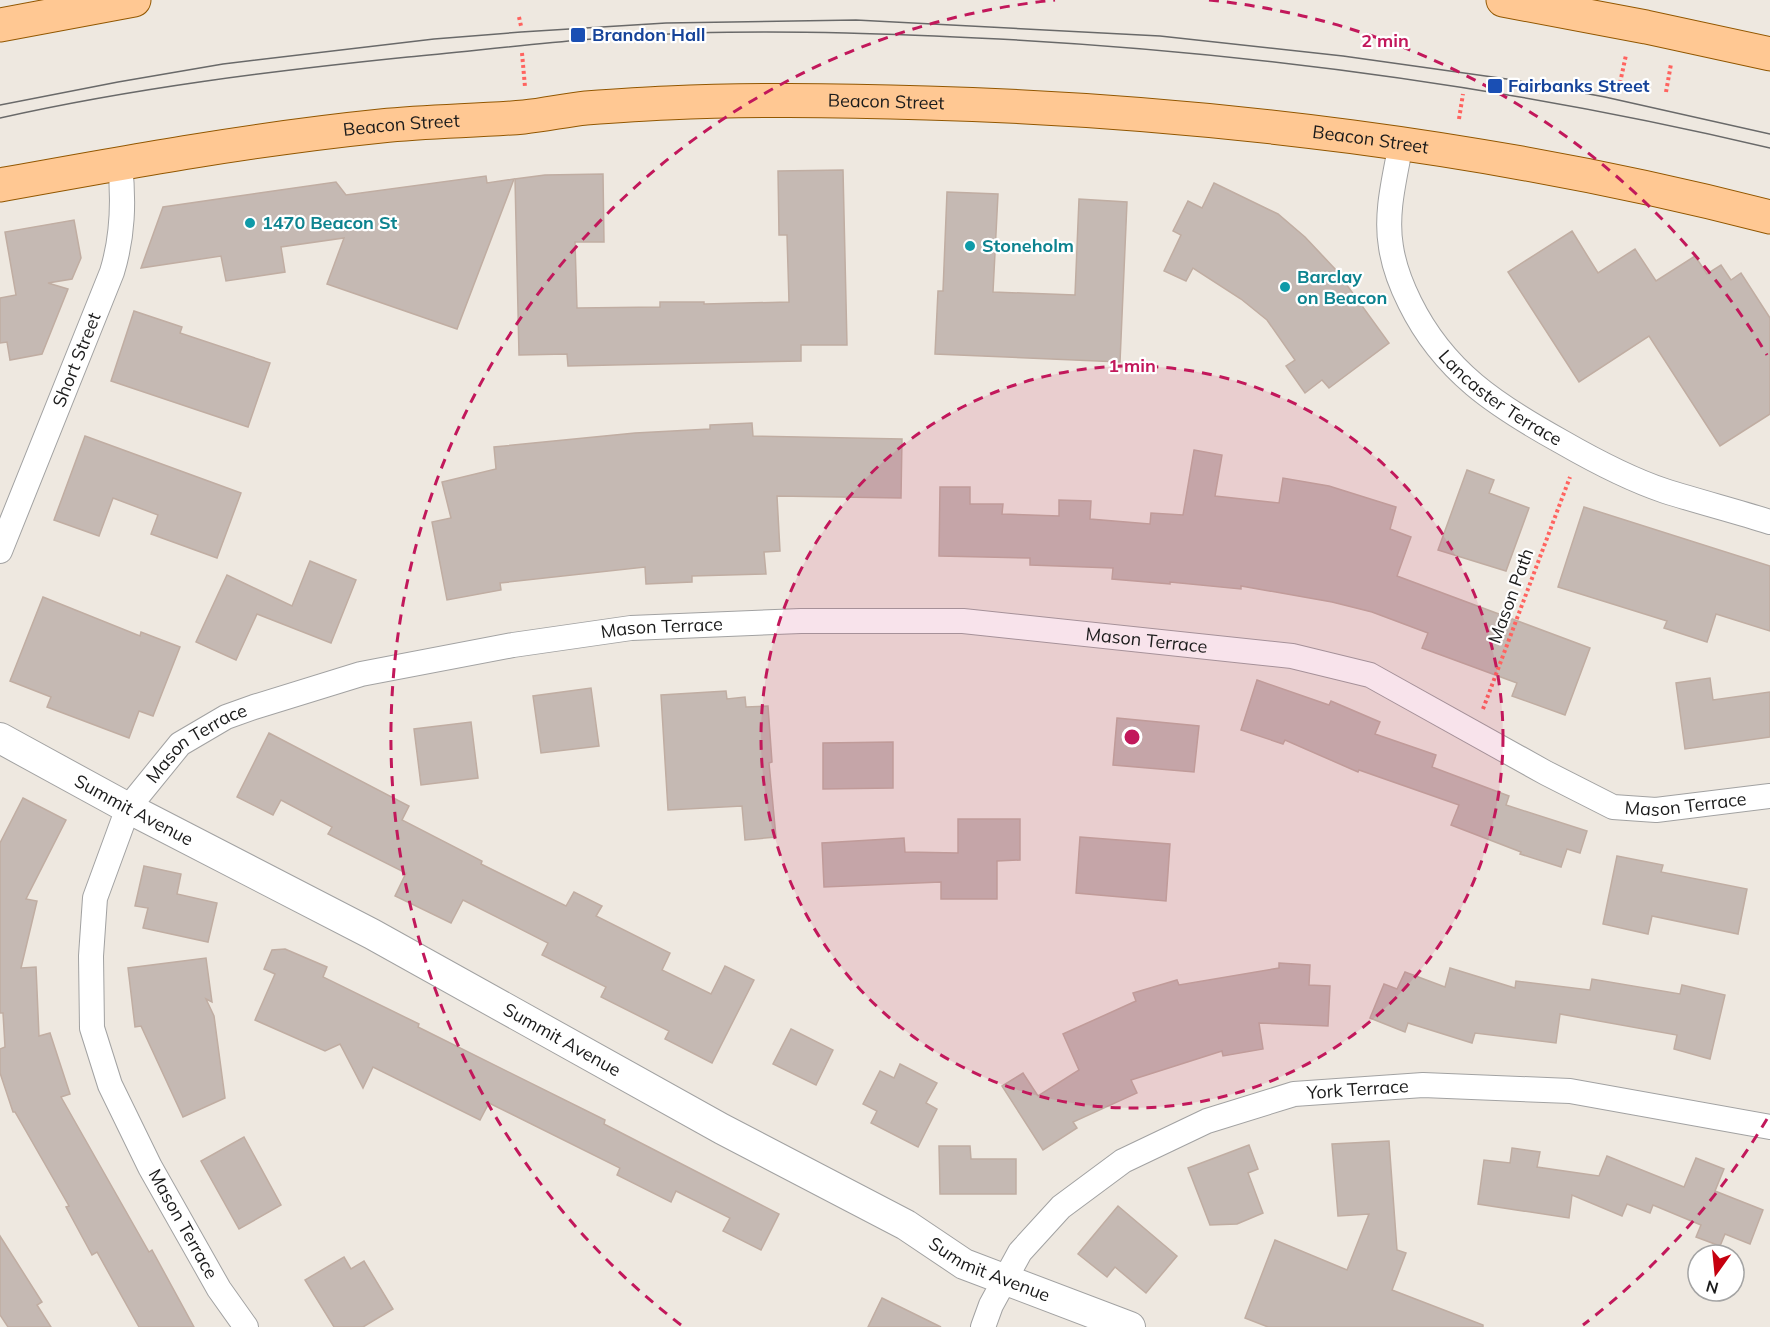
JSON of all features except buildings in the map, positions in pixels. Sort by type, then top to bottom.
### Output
[{"type":"main road","points":[[0,24],[134,0]]},
{"type":"main road","points":[[1503,0],[1582,7],[1770,54]]},
{"type":"main road","name":"Beacon Street","points":[[0,185],[240,142],[378,126],[526,117],[584,108],[776,100],[982,104],[1076,109],[1192,119],[1401,143],[1619,183],[1770,217]]},
{"type":"street","name":"Lancaster Terrace","points":[[1401,143],[1389,218],[1390,246],[1401,286],[1419,322],[1452,366],[1481,392],[1504,408],[1600,463],[1664,490],[1770,522]]},
{"type":"street","name":"Short Street","points":[[0,551],[112,272],[119,249],[123,219],[124,194],[120,164]]},
{"type":"street","name":"Mason Terrace","points":[[246,1327],[219,1289],[150,1167],[110,1084],[92,1028],[91,956],[95,898],[128,808],[180,744],[226,717],[254,707],[361,674],[513,645],[631,628],[801,621],[963,621],[1292,656],[1370,675],[1546,773],[1613,807],[1656,810],[1770,796]]},
{"type":"street","name":"Summit Avenue","points":[[0,738],[128,808],[372,934],[722,1129],[906,1225],[964,1264],[1130,1327]]},
{"type":"street","name":"York Terrace","points":[[983,1327],[991,1305],[1020,1252],[1061,1207],[1123,1161],[1208,1121],[1294,1094],[1423,1085],[1570,1091],[1770,1127]]},
{"type":"path","points":[[519,17],[520,26]]},
{"type":"path","points":[[1620,83],[1626,50]]},
{"type":"path","points":[[522,53],[523,63]]},
{"type":"path","points":[[1666,92],[1673,54]]},
{"type":"path","points":[[1459,121],[1463,94]]},
{"type":"path","name":"Mason Path","points":[[1474,732],[1573,469]]},
{"type":"tram line","points":[[0,105],[223,64],[434,39],[666,23],[856,20],[1160,36],[1343,56],[1514,80],[1605,97],[1770,134]]},
{"type":"tram line","points":[[0,118],[152,89],[357,62],[622,37],[694,33],[808,32],[961,37],[1096,45],[1290,64],[1483,91],[1675,127],[1770,148]]},
{"type":"place","name":"Brandon Hall","points":[[578,35]]},
{"type":"place","name":"Fairbanks Street","points":[[1495,86]]},
{"type":"place","name":"1470 Beacon St","points":[[250,223]]},
{"type":"place","name":"Stoneholm","points":[[970,246]]},
{"type":"place","name":"Barclay on Beacon","points":[[1285,287]]}]
